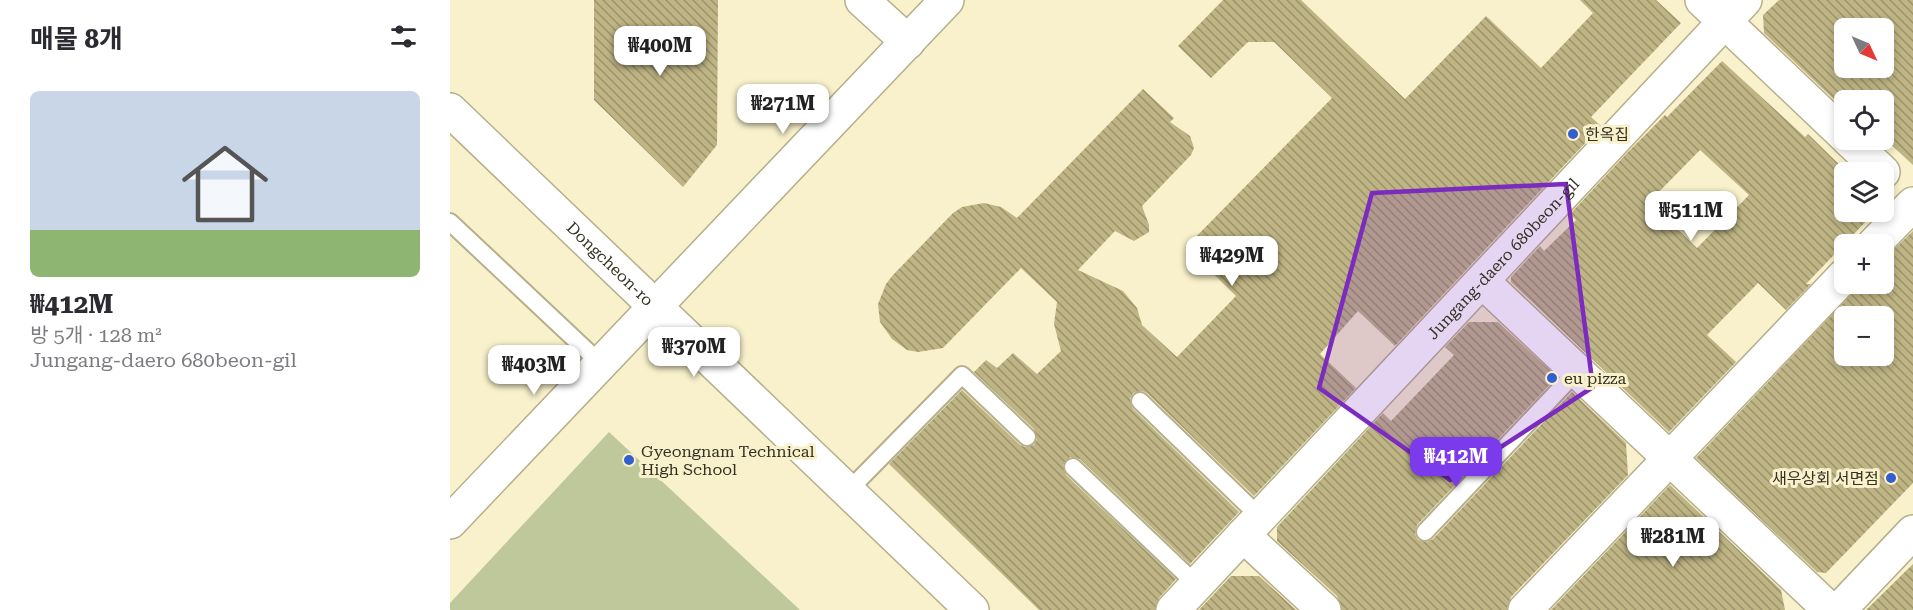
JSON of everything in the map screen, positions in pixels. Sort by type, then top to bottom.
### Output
[{"type":"street","points":[[862,0],[908,42]]},
{"type":"street","points":[[450,522],[947,0]]},
{"type":"street","points":[[1724,7],[1834,124]]},
{"type":"street","name":"Jungang-daero 680beon-gil","points":[[1173,610],[1482,281],[1724,7]]},
{"type":"street","name":"Dongcheon-ro","points":[[450,110],[972,610]]},
{"type":"street","points":[[1860,150],[1872,162]]},
{"type":"street","points":[[1883,234],[1913,202],[1894,183]]},
{"type":"street","points":[[1482,281],[1830,610]]},
{"type":"street","points":[[1525,610],[1834,287]]},
{"type":"street","points":[[1252,526],[1323,610]]},
{"type":"street","points":[[1839,610],[1913,532]]},
{"type":"lane","points":[[450,222],[600,363]]},
{"type":"lane","points":[[1425,532],[1577,371]]},
{"type":"lane","points":[[847,492],[962,375],[1027,437]]},
{"type":"lane","points":[[1140,401],[1252,526]]},
{"type":"lane","points":[[1073,467],[1197,585]]},
{"type":"highlighted area","points":[[1566,184],[1593,387],[1450,480],[1319,388],[1372,193]]},
{"type":"green space","points":[[609,432],[800,610],[450,610],[450,603]]},
{"type":"building","points":[[594,0],[718,0],[717,145],[683,187],[594,100]]},
{"type":"building","points":[[1223,0],[1301,0],[1405,99],[1486,16],[1541,68],[1593,13],[1580,0],[1656,0],[1681,23],[1591,117],[1601,126],[1395,346],[1358,311],[1320,354],[1356,388],[1254,496],[1147,393],[1142,391],[1133,393],[1130,399],[1133,409],[1239,512],[1190,564],[1080,459],[1070,457],[1063,465],[1066,475],[1176,579],[1159,598],[1155,610],[1039,610],[889,464],[962,390],[1020,445],[1025,447],[1034,445],[1037,439],[1034,429],[974,372],[986,360],[997,368],[1013,353],[1037,374],[1061,351],[1054,324],[1057,302],[1021,268],[943,348],[918,352],[907,350],[892,339],[880,322],[878,304],[886,284],[893,275],[953,213],[962,207],[984,203],[1001,207],[1017,218],[1143,89],[1174,118],[1170,122],[1190,136],[1194,148],[1191,155],[1142,206],[1149,225],[1149,232],[1134,241],[1115,231],[1078,270],[1123,291],[1137,308],[1142,325],[1177,357],[1236,296],[1186,247],[1332,98],[1274,42],[1248,42],[1211,78],[1178,46]]},
{"type":"building","points":[[1779,0],[1913,0],[1913,165],[1894,147],[1894,90],[1834,90],[1834,100],[1764,33],[1763,15]]},
{"type":"building","points":[[1722,61],[1805,137],[1808,134],[1837,162],[1834,162],[1834,222],[1865,222],[1854,234],[1834,234],[1834,255],[1806,284],[1811,284],[1786,310],[1758,283],[1707,335],[1736,362],[1669,432],[1511,282],[1511,277],[1540,246],[1544,251],[1576,220],[1570,214],[1665,115],[1667,117]],"holes":[[[1700,150],[1749,195],[1697,248],[1649,202]]]},
{"type":"building","points":[[1913,231],[1913,483],[1826,573],[1817,572],[1696,458],[1834,312],[1834,366],[1894,366],[1894,306],[1840,306],[1852,294],[1894,294],[1894,249]]},
{"type":"building","points":[[1469,322],[1498,322],[1557,377],[1417,525],[1415,534],[1418,540],[1427,542],[1433,539],[1572,392],[1626,443],[1628,475],[1511,597],[1507,610],[1342,610],[1337,596],[1277,541],[1277,527],[1383,413],[1391,421],[1454,355],[1445,347]]},
{"type":"building","points":[[1670,485],[1781,590],[1785,610],[1551,610]]},
{"type":"building","points":[[1913,564],[1913,610],[1866,610]]},
{"type":"building","points":[[1231,576],[1259,576],[1296,610],[1199,610]]},
{"type":"place","name":"한옥집","points":[[1573,134]]},
{"type":"place","name":"eu pizza","points":[[1552,378]]},
{"type":"place","name":"Gyeongnam Technical High School","points":[[629,460]]},
{"type":"place","name":"새우상회 서면점","points":[[1891,478]]}]
